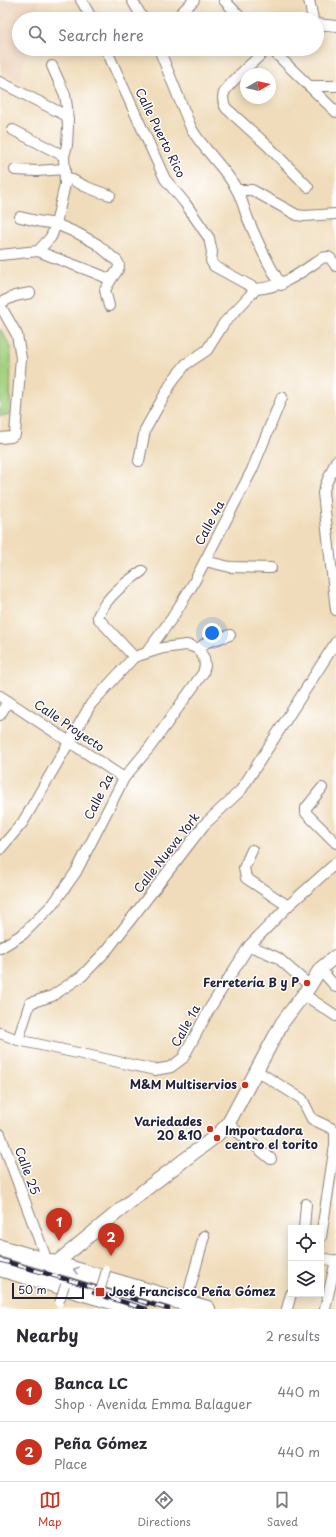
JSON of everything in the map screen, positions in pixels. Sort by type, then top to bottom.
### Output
[{"type":"main road","points":[[0,1248],[207,1309]]},
{"type":"main road","points":[[0,1268],[139,1309]]},
{"type":"street","points":[[81,0],[88,12]]},
{"type":"street","points":[[132,0],[138,12]]},
{"type":"street","points":[[182,12],[194,0]]},
{"type":"street","points":[[224,0],[235,12]]},
{"type":"street","points":[[309,0],[312,12]]},
{"type":"street","points":[[324,25],[336,26]]},
{"type":"street","name":"Calle Puerto Rico","points":[[109,56],[165,179],[185,203],[209,238],[212,252],[211,261],[214,266],[256,289]]},
{"type":"street","points":[[162,56],[196,138],[217,161],[237,190],[248,219],[281,285]]},
{"type":"street","points":[[260,56],[225,90],[223,99],[224,105],[308,187]]},
{"type":"street","points":[[278,56],[336,112]]},
{"type":"street","points":[[38,251],[51,237],[56,224],[64,188],[64,156],[67,145],[68,119],[65,95],[52,66]]},
{"type":"street","points":[[0,82],[65,115],[68,119]]},
{"type":"street","points":[[309,86],[336,86]]},
{"type":"street","points":[[13,130],[64,156]]},
{"type":"street","points":[[15,170],[65,173],[84,186],[99,192],[110,194]]},
{"type":"street","points":[[237,190],[252,190],[297,215],[309,216],[336,214]]},
{"type":"street","points":[[20,217],[56,224],[79,234],[97,244],[117,260],[119,263],[119,268],[106,290],[109,306]]},
{"type":"street","points":[[0,255],[38,251],[107,278],[112,278]]},
{"type":"street","points":[[139,461],[145,430],[173,380],[186,364],[207,350],[224,323],[256,289],[270,288],[281,285],[322,258],[328,257],[336,266]]},
{"type":"street","points":[[0,438],[11,437],[15,434],[21,358],[17,335],[0,304],[15,296],[30,293]]},
{"type":"street","name":"Calle 4a","points":[[147,652],[172,618],[205,561],[252,470],[282,397]]},
{"type":"street","points":[[336,461],[323,493],[336,610]]},
{"type":"street","points":[[205,561],[230,567],[271,568]]},
{"type":"street","points":[[134,657],[98,618],[98,616],[109,599],[120,588],[142,571]]},
{"type":"street","points":[[0,849],[23,822],[91,704],[134,657],[147,652],[186,645],[198,649],[202,645],[214,639],[230,635]]},
{"type":"street","name":"Calle Nueva York","points":[[18,1040],[30,1003],[52,996],[82,976],[107,950],[204,824],[241,790],[336,642]]},
{"type":"street","name":"Calle 2a","points":[[0,948],[23,934],[54,903],[76,872],[124,778],[150,747],[203,673],[205,666],[204,658],[198,649]]},
{"type":"street","points":[[0,715],[4,699]]},
{"type":"street","name":"Calle Proyecto","points":[[4,699],[124,778]]},
{"type":"street","points":[[322,788],[306,808],[306,813],[336,843]]},
{"type":"street","points":[[252,850],[244,868],[246,878],[288,906]]},
{"type":"street","name":"Calle 1a","points":[[0,1033],[18,1040],[155,1070],[171,1068],[183,1058],[210,1008],[240,958],[249,946],[288,906],[336,863]]},
{"type":"street","points":[[249,946],[278,958],[306,990],[336,1016]]},
{"type":"street","points":[[59,1303],[57,1284],[51,1263],[216,1136],[228,1124],[282,1023],[320,969],[336,956]]},
{"type":"street","points":[[320,969],[336,987]]},
{"type":"street","points":[[257,1071],[302,1099],[312,1119],[333,1129],[335,1132],[336,1146],[323,1225]]},
{"type":"street","points":[[228,1124],[271,1159]]},
{"type":"street","name":"Calle 25","points":[[0,1134],[51,1263]]},
{"type":"street","points":[[304,1225],[306,1204]]},
{"type":"street","points":[[186,1303],[204,1236]]},
{"type":"street","points":[[324,1259],[336,1261],[325,1309]]},
{"type":"street","points":[[99,1295],[106,1270]]},
{"type":"street","points":[[287,1309],[290,1297]]},
{"type":"shaded area","points":[[2,0],[39,0],[36,12],[12,12],[12,56],[26,56],[20,81],[0,70],[0,5]]},
{"type":"green space","points":[[0,329],[11,347],[10,414],[0,416]]},
{"type":"railway","points":[[0,1260],[168,1309]]},
{"type":"railway","points":[[94,1293],[146,1309]]},
{"type":"place","name":"Ferretería B y P","points":[[307,983]]},
{"type":"place","name":"M&M Multiservios","points":[[245,1085]]},
{"type":"place","name":"Variedades 20 &10","points":[[210,1129]]},
{"type":"place","name":"Importadora centro el torito","points":[[217,1138]]},
{"type":"place","name":"Banca LC","points":[[59,1241]]},
{"type":"place","name":"Peña Gómez","points":[[111,1256]]},
{"type":"place","name":"José Francisco Peña Gómez","points":[[100,1292]]}]
